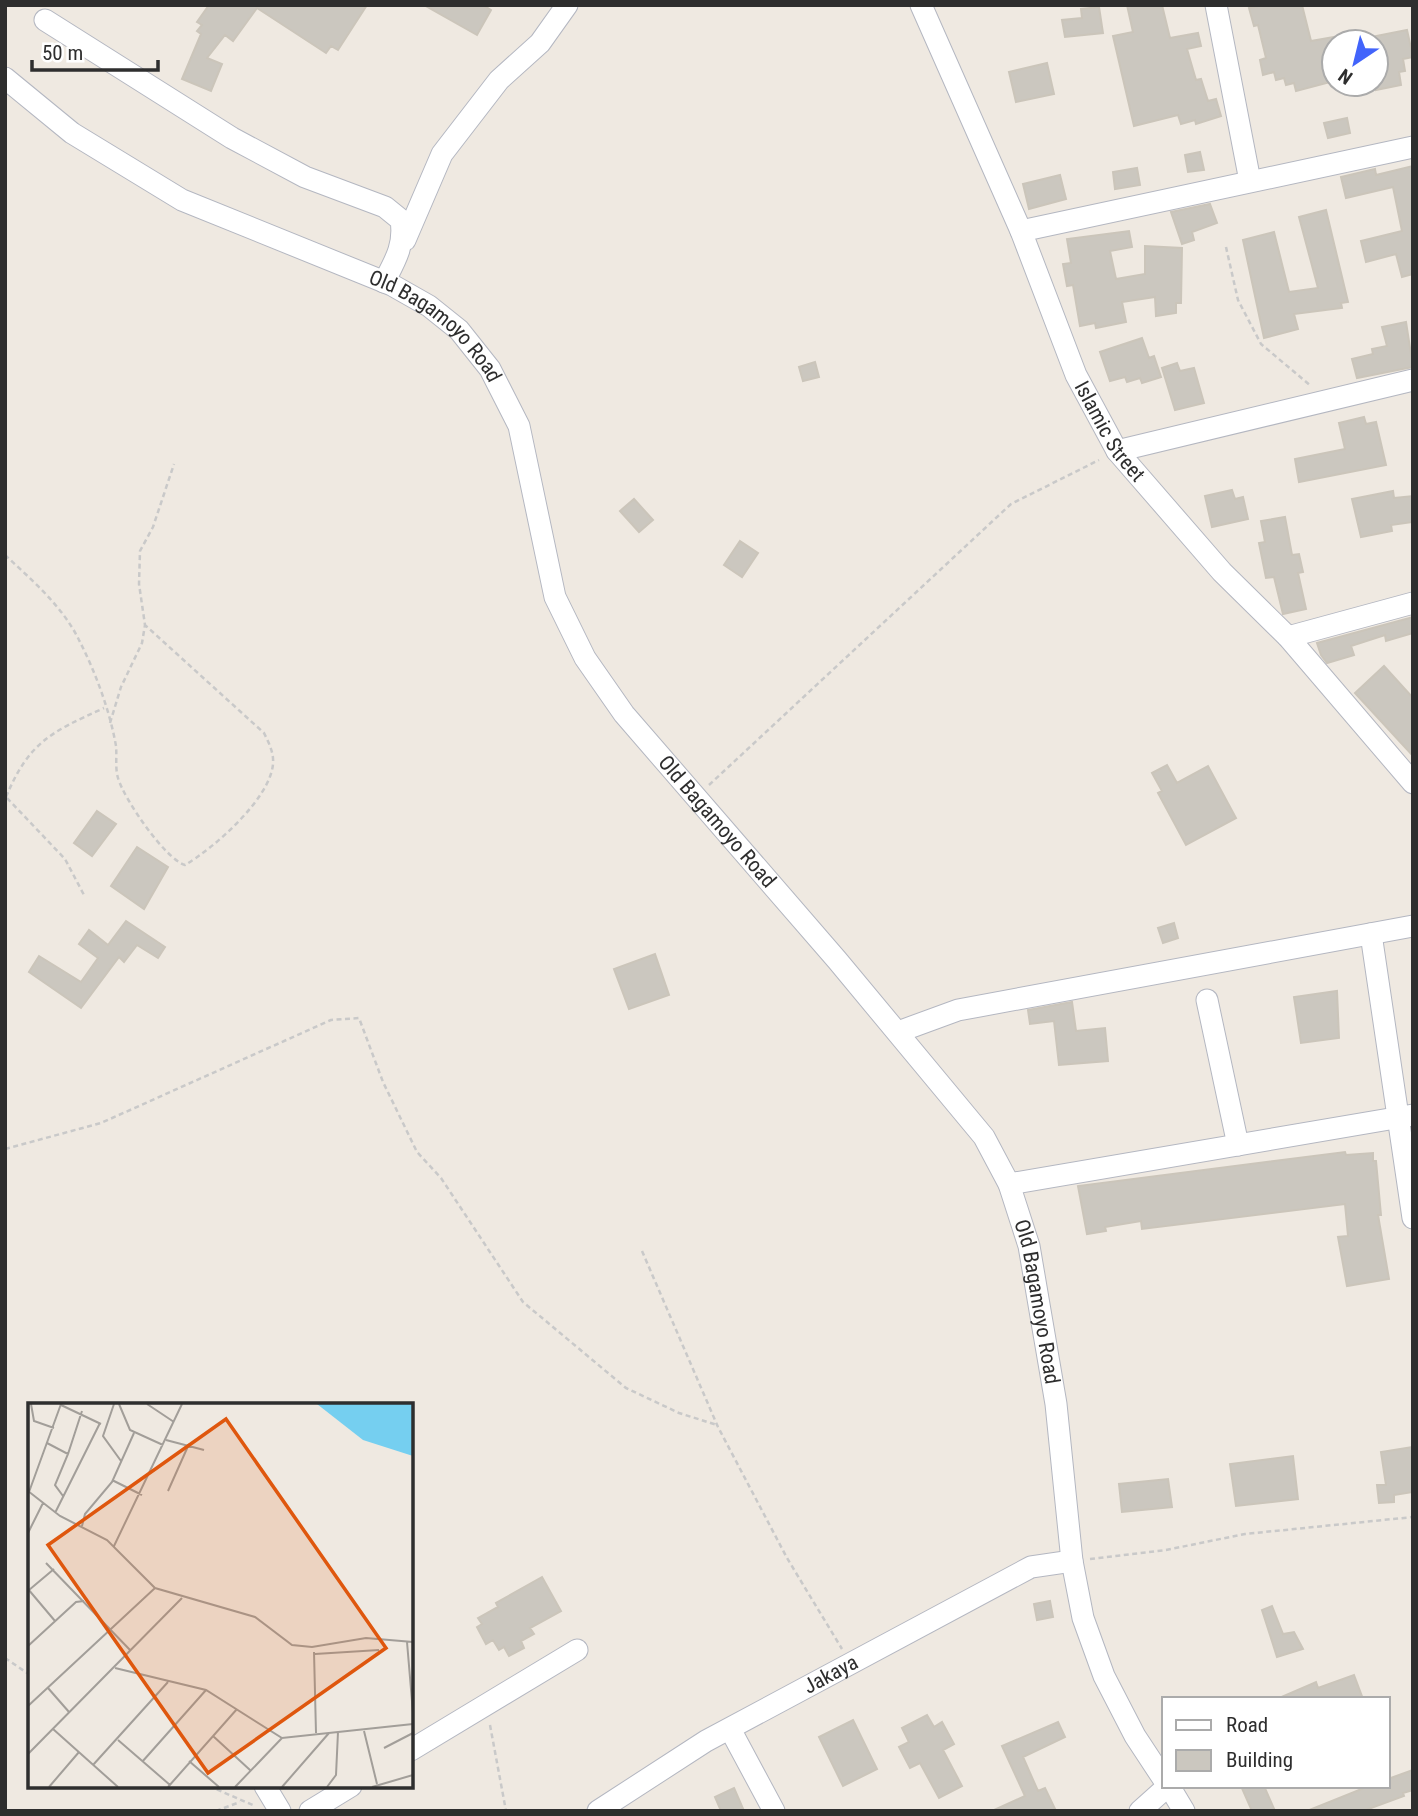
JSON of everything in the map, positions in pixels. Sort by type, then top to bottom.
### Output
[{"type":"street","points":[[384,282],[442,154],[499,80],[540,43],[567,5]]},
{"type":"street","name":"Islamic Street","points":[[921,5],[1021,231],[1076,375],[1117,452],[1222,572],[1288,637],[1413,783]]},
{"type":"street","points":[[1216,5],[1250,181]]},
{"type":"street","points":[[45,20],[232,138],[305,177],[385,207],[401,220],[403,234],[400,251]]},
{"type":"street","name":"Old Bagamoyo Road","points":[[5,78],[72,133],[182,201],[384,282],[429,306],[459,330],[490,369],[519,426],[555,597],[593,670],[624,714],[898,1032],[984,1138],[1009,1184],[1029,1246],[1056,1404],[1072,1561],[1083,1618],[1104,1676],[1135,1736],[1162,1777]]},
{"type":"street","points":[[1021,231],[1413,147]]},
{"type":"street","points":[[1117,452],[1322,399],[1372,392],[1413,380]]},
{"type":"street","points":[[1288,637],[1413,603]]},
{"type":"street","points":[[898,1032],[958,1010],[1413,926]]},
{"type":"street","points":[[1371,934],[1405,1116],[1413,1218]]},
{"type":"street","points":[[1207,1000],[1238,1145]]},
{"type":"street","points":[[1009,1184],[1405,1116]]},
{"type":"street","name":"Jakaya","points":[[598,1811],[730,1729],[1031,1567],[1072,1561]]},
{"type":"street","points":[[413,1749],[578,1650]]},
{"type":"street","points":[[730,1729],[775,1811]]},
{"type":"street","points":[[266,1788],[271,1810]]},
{"type":"street","points":[[310,1811],[348,1788]]},
{"type":"street","points":[[1140,1811],[1166,1788]]},
{"type":"street","points":[[1169,1788],[1184,1811]]},
{"type":"path","points":[[1226,247],[1238,300],[1261,344],[1299,374],[1322,399]]},
{"type":"path","points":[[696,797],[1011,504],[1117,452]]},
{"type":"path","points":[[110,724],[121,687],[142,643],[145,625],[138,584],[139,551],[153,527],[174,464]]},
{"type":"path","points":[[5,555],[41,588],[78,638],[116,745],[118,778],[130,803],[177,863],[185,865],[249,811],[270,778],[272,755],[264,733],[145,625]]},
{"type":"path","points":[[84,895],[65,859],[6,796],[20,765],[45,739],[104,708]]},
{"type":"path","points":[[5,1149],[101,1123],[331,1020],[359,1018],[383,1082],[417,1152],[441,1178],[523,1302],[626,1388],[679,1413],[718,1425]]},
{"type":"path","points":[[642,1251],[718,1425],[787,1558],[851,1664]]},
{"type":"path","points":[[1072,1561],[1166,1550],[1245,1534],[1413,1517]]},
{"type":"path","points":[[5,1658],[28,1674]]},
{"type":"path","points":[[486,1705],[506,1811]]},
{"type":"path","points":[[213,1788],[240,1802],[271,1810]]},
{"type":"path","points":[[216,1811],[240,1802]]},
{"type":"building","points":[[209,5],[367,5],[338,50],[331,46],[326,53],[257,8],[233,41],[225,35],[207,58],[222,64],[211,91],[182,79],[201,34],[197,31],[202,25],[197,22]]},
{"type":"building","points":[[424,5],[483,5],[491,10],[477,35]]},
{"type":"building","points":[[1127,5],[1162,5],[1170,38],[1198,33],[1201,46],[1187,49],[1196,80],[1201,79],[1208,101],[1216,99],[1221,116],[1196,124],[1195,120],[1181,124],[1178,115],[1134,126],[1113,36],[1133,32]]},
{"type":"building","points":[[1263,5],[1302,5],[1311,41],[1320,39],[1320,85],[1296,91],[1294,83],[1286,85],[1284,78],[1276,80],[1274,72],[1263,75],[1260,60],[1266,58],[1258,25],[1254,26],[1249,8]]},
{"type":"building","points":[[1099,7],[1103,33],[1065,37],[1062,20],[1082,18],[1081,9]]},
{"type":"building","points":[[1407,30],[1413,57],[1403,59],[1405,71],[1399,72],[1401,85],[1390,87],[1390,33]]},
{"type":"building","points":[[1047,63],[1054,94],[1016,102],[1009,72]]},
{"type":"building","points":[[1347,118],[1350,133],[1328,138],[1324,123]]},
{"type":"building","points":[[1200,152],[1204,170],[1188,172],[1185,155]]},
{"type":"building","points":[[1413,166],[1413,274],[1402,277],[1396,254],[1366,262],[1361,241],[1402,231],[1393,187],[1346,198],[1341,177],[1375,169],[1376,175]]},
{"type":"building","points":[[1137,168],[1140,185],[1115,189],[1113,172]]},
{"type":"building","points":[[1060,175],[1066,199],[1029,209],[1023,184]]},
{"type":"building","points":[[1210,204],[1217,223],[1192,232],[1194,240],[1182,244],[1171,212]]},
{"type":"building","points":[[1326,210],[1348,302],[1341,303],[1342,308],[1294,314],[1298,329],[1264,338],[1243,240],[1274,232],[1289,292],[1318,288],[1299,217]]},
{"type":"building","points":[[1129,231],[1132,247],[1110,251],[1116,279],[1145,274],[1145,246],[1182,248],[1181,303],[1176,303],[1176,313],[1156,316],[1155,297],[1122,302],[1126,322],[1096,328],[1095,323],[1080,326],[1073,285],[1067,286],[1063,264],[1071,263],[1067,239]]},
{"type":"building","points":[[1406,322],[1413,367],[1357,378],[1352,359],[1373,354],[1372,349],[1387,346],[1382,327]]},
{"type":"building","points":[[1142,338],[1149,358],[1154,356],[1161,377],[1142,383],[1140,378],[1127,382],[1125,377],[1110,381],[1100,352]]},
{"type":"building","points":[[815,362],[819,377],[803,381],[799,367]]},
{"type":"building","points":[[1177,363],[1180,371],[1194,368],[1204,403],[1175,410],[1162,368]]},
{"type":"building","points":[[1364,417],[1366,424],[1376,422],[1386,465],[1299,482],[1295,459],[1345,449],[1339,423]]},
{"type":"building","points":[[1232,490],[1235,499],[1243,497],[1248,519],[1212,527],[1205,496]]},
{"type":"building","points":[[1393,491],[1394,498],[1413,496],[1413,522],[1391,525],[1392,531],[1361,537],[1352,499]]},
{"type":"building","points":[[634,499],[653,520],[639,532],[620,511]]},
{"type":"building","points":[[1285,517],[1292,555],[1299,554],[1303,572],[1298,573],[1306,609],[1283,614],[1274,577],[1266,578],[1259,543],[1265,542],[1261,521]]},
{"type":"building","points":[[740,541],[758,553],[742,577],[724,565]]},
{"type":"building","points":[[1413,617],[1413,633],[1386,641],[1385,635],[1351,646],[1354,655],[1327,663],[1321,655],[1317,643]]},
{"type":"building","points":[[1384,666],[1413,698],[1413,756],[1355,693]]},
{"type":"building","points":[[1167,765],[1177,783],[1208,766],[1236,818],[1186,845],[1158,793],[1162,791],[1152,773]]},
{"type":"building","points":[[97,811],[116,824],[92,856],[74,843]]},
{"type":"building","points":[[137,847],[168,867],[144,909],[111,886]]},
{"type":"building","points":[[126,921],[165,947],[158,958],[137,945],[124,962],[119,957],[81,1008],[29,972],[39,956],[81,982],[98,958],[79,944],[89,930],[108,945]]},
{"type":"building","points":[[1174,923],[1178,938],[1163,943],[1158,928]]},
{"type":"building","points":[[655,954],[669,995],[629,1009],[614,969]]},
{"type":"building","points":[[1337,991],[1339,1038],[1301,1043],[1294,997]]},
{"type":"building","points":[[1072,1002],[1076,1031],[1105,1028],[1108,1061],[1059,1065],[1054,1021],[1030,1024],[1028,1010]]},
{"type":"building","points":[[1345,1152],[1346,1155],[1373,1153],[1373,1161],[1376,1161],[1381,1215],[1378,1215],[1389,1279],[1347,1286],[1338,1237],[1348,1236],[1345,1204],[1142,1229],[1141,1221],[1105,1227],[1106,1231],[1087,1234],[1078,1186]]},
{"type":"building","points":[[1413,1447],[1413,1492],[1394,1495],[1394,1502],[1379,1503],[1377,1485],[1386,1485],[1381,1452]]},
{"type":"building","points":[[1293,1456],[1298,1499],[1236,1506],[1230,1464]]},
{"type":"building","points":[[1168,1479],[1172,1507],[1122,1512],[1119,1484]]},
{"type":"building","points":[[542,1577],[561,1611],[530,1628],[534,1634],[521,1641],[524,1648],[509,1656],[504,1647],[499,1650],[493,1640],[486,1644],[477,1627],[482,1624],[478,1618],[498,1607],[496,1603]]},
{"type":"building","points":[[1050,1601],[1053,1617],[1037,1620],[1034,1604]]},
{"type":"building","points":[[1272,1606],[1283,1634],[1294,1632],[1303,1649],[1277,1657],[1262,1610]]},
{"type":"building","points":[[1354,1675],[1362,1697],[1282,1697],[1316,1682],[1318,1688]]},
{"type":"building","points":[[927,1715],[934,1727],[942,1722],[954,1744],[943,1750],[962,1786],[939,1798],[920,1763],[910,1768],[899,1747],[909,1742],[902,1728]]},
{"type":"building","points":[[853,1720],[877,1769],[843,1786],[819,1737]]},
{"type":"building","points":[[1058,1722],[1065,1737],[1023,1757],[1038,1791],[1045,1788],[1056,1811],[992,1811],[1025,1796],[1002,1746]]},
{"type":"building","points":[[1413,1770],[1413,1790],[1363,1811],[1307,1811],[1364,1788],[1390,1788],[1390,1778]]},
{"type":"building","points":[[734,1788],[744,1811],[721,1811],[715,1797]]},
{"type":"building","points":[[1242,1788],[1265,1788],[1275,1811],[1252,1811]]}]
